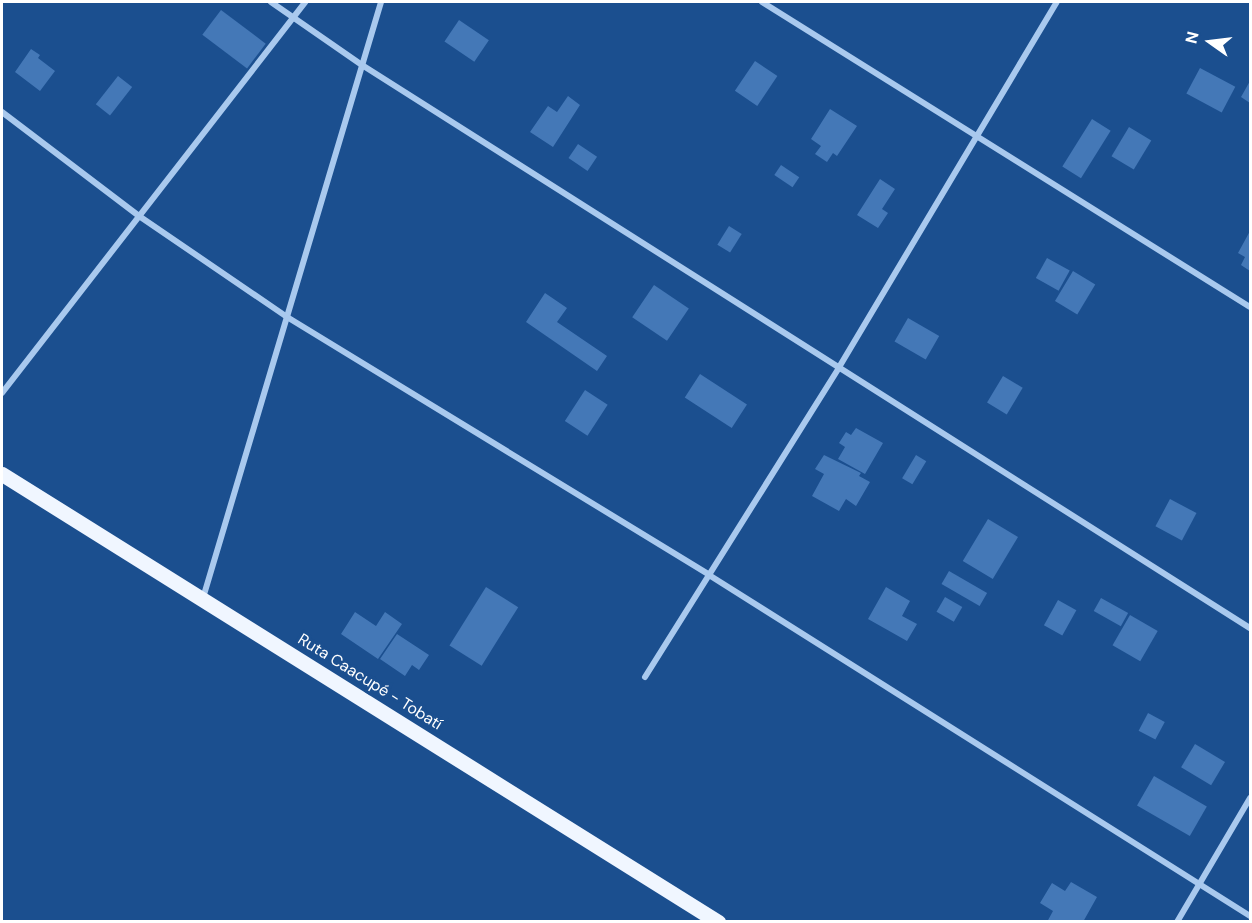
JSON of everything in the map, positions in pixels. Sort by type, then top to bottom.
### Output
[{"type":"main road","name":"Ruta Caacupé - Tobatí","points":[[2,474],[718,921]]},
{"type":"street","points":[[271,2],[362,65],[838,369],[1251,628]]},
{"type":"street","points":[[2,393],[305,2]]},
{"type":"street","points":[[202,599],[381,2]]},
{"type":"street","points":[[762,2],[1251,307]]},
{"type":"street","points":[[645,677],[838,369],[1057,2]]},
{"type":"street","points":[[2,112],[139,216],[287,317],[709,575],[1251,915]]},
{"type":"street","points":[[1177,921],[1251,798]]},
{"type":"building","points":[[221,10],[266,44],[247,68],[202,35]]},
{"type":"building","points":[[459,20],[489,40],[474,62],[444,42]]},
{"type":"building","points":[[31,49],[40,55],[38,58],[55,71],[40,91],[15,72]]},
{"type":"building","points":[[755,61],[777,76],[757,106],[735,91]]},
{"type":"building","points":[[1200,68],[1235,87],[1222,112],[1186,94]]},
{"type":"building","points":[[118,76],[132,87],[110,115],[96,104]]},
{"type":"building","points":[[1250,81],[1250,103],[1241,97]]},
{"type":"building","points":[[568,96],[580,105],[553,147],[530,132],[548,106],[557,112]]},
{"type":"building","points":[[830,109],[857,126],[837,156],[833,153],[827,162],[815,154],[821,146],[811,139]]},
{"type":"building","points":[[1092,119],[1111,131],[1081,178],[1062,166]]},
{"type":"building","points":[[1129,127],[1151,140],[1134,170],[1111,156]]},
{"type":"building","points":[[578,144],[597,157],[588,171],[568,158]]},
{"type":"building","points":[[781,165],[799,177],[793,187],[774,175]]},
{"type":"building","points":[[880,179],[895,189],[882,209],[888,213],[878,228],[857,215]]},
{"type":"building","points":[[729,226],[742,234],[730,253],[717,245]]},
{"type":"building","points":[[1250,231],[1250,271],[1241,265],[1245,257],[1238,253]]},
{"type":"building","points":[[1047,258],[1070,271],[1059,291],[1036,278]]},
{"type":"building","points":[[1073,271],[1095,284],[1077,314],[1055,301]]},
{"type":"building","points":[[654,285],[689,308],[667,341],[632,317]]},
{"type":"building","points":[[545,293],[567,308],[557,322],[607,356],[597,371],[526,322]]},
{"type":"building","points":[[908,318],[939,336],[926,359],[894,341]]},
{"type":"building","points":[[700,374],[747,404],[732,428],[685,397]]},
{"type":"building","points":[[1003,376],[1023,388],[1007,414],[987,403]]},
{"type":"building","points":[[585,390],[608,405],[587,436],[565,421]]},
{"type":"building","points":[[856,428],[883,443],[865,474],[838,459],[845,447],[839,443],[846,432],[851,435]]},
{"type":"building","points":[[824,455],[861,473],[859,476],[870,482],[856,506],[846,499],[839,511],[812,496],[824,474],[815,469]]},
{"type":"building","points":[[916,455],[926,461],[912,484],[902,478]]},
{"type":"building","points":[[1170,499],[1196,513],[1182,540],[1155,526]]},
{"type":"building","points":[[988,519],[1018,537],[993,579],[963,561]]},
{"type":"building","points":[[949,571],[987,593],[980,606],[942,584]]},
{"type":"building","points":[[486,587],[518,607],[482,666],[449,646]]},
{"type":"building","points":[[886,587],[910,601],[902,616],[917,624],[907,641],[868,619]]},
{"type":"building","points":[[945,597],[962,607],[954,622],[936,612]]},
{"type":"building","points":[[1101,598],[1128,613],[1121,626],[1094,611]]},
{"type":"building","points":[[1058,600],[1076,610],[1062,636],[1044,625]]},
{"type":"building","points":[[355,612],[376,626],[385,612],[402,624],[378,659],[341,634]]},
{"type":"building","points":[[1130,615],[1158,631],[1140,661],[1112,645]]},
{"type":"building","points":[[397,634],[429,655],[419,670],[412,665],[405,676],[380,659]]},
{"type":"building","points":[[1148,713],[1165,722],[1155,740],[1139,731]]},
{"type":"building","points":[[1195,744],[1225,762],[1211,785],[1181,767]]},
{"type":"building","points":[[1154,776],[1207,806],[1190,836],[1137,805]]},
{"type":"building","points":[[1071,882],[1097,897],[1083,922],[1047,922],[1053,911],[1040,903],[1052,883],[1065,891]]}]
